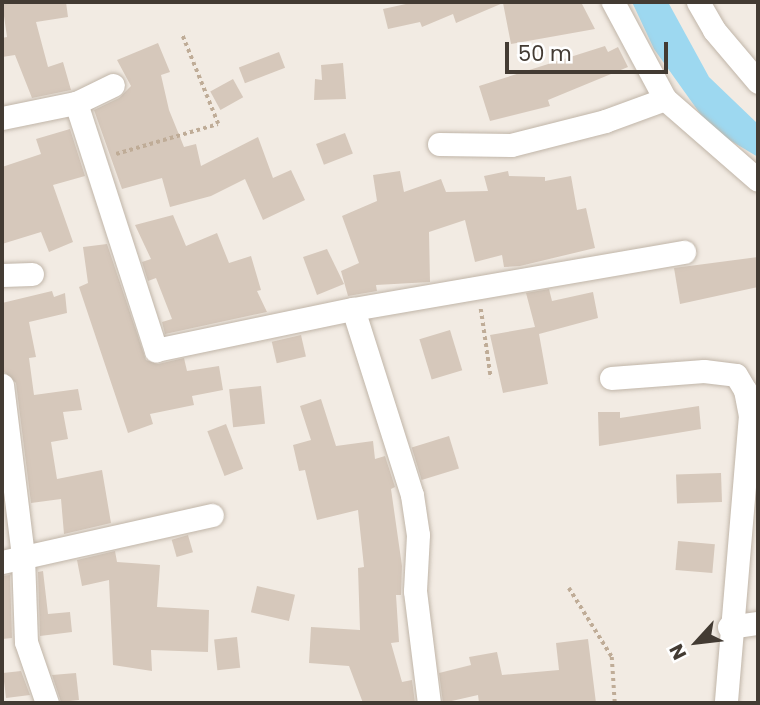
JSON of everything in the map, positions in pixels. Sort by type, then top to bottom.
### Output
[{"type":"street","points":[[613,2],[665,99],[758,180]]},
{"type":"street","points":[[698,2],[713,30],[758,82]]},
{"type":"street","points":[[2,118],[76,103],[113,85]]},
{"type":"street","points":[[439,144],[511,145],[605,121],[665,99]]},
{"type":"street","points":[[76,103],[97,159],[156,350],[353,309],[684,252]]},
{"type":"street","points":[[2,275],[32,274]]},
{"type":"street","points":[[353,309],[412,495],[418,535],[415,592],[429,703]]},
{"type":"street","points":[[611,378],[704,371],[736,375],[746,390],[750,415],[729,627],[726,703]]},
{"type":"street","points":[[2,385],[12,560],[26,642],[47,703]]},
{"type":"street","points":[[12,560],[212,515]]},
{"type":"street","points":[[729,627],[758,624]]},
{"type":"path","points":[[97,159],[218,124],[182,35]]},
{"type":"path","points":[[478,289],[491,378]]},
{"type":"path","points":[[569,587],[612,657],[615,703]]},
{"type":"water","points":[[632,2],[668,2],[709,77],[758,124],[758,157],[711,129],[654,49]]},
{"type":"building","points":[[2,2],[66,2],[68,17],[36,22],[48,67],[63,62],[71,90],[32,98],[15,55],[2,57],[2,38],[7,37]]},
{"type":"building","points":[[415,2],[581,2],[595,29],[511,44],[503,3],[456,23],[453,14],[422,27],[420,22],[388,29],[383,9]]},
{"type":"building","points":[[158,43],[170,72],[161,75],[169,110],[184,147],[196,144],[201,166],[258,137],[273,178],[291,170],[305,200],[263,220],[245,179],[211,196],[170,207],[162,178],[122,189],[94,110],[119,98],[131,86],[117,60]]},
{"type":"building","points":[[605,46],[608,52],[618,47],[628,67],[548,100],[550,106],[490,121],[479,86]]},
{"type":"building","points":[[279,52],[285,68],[245,83],[239,67]]},
{"type":"building","points":[[343,63],[346,99],[314,100],[315,79],[322,80],[321,65]]},
{"type":"building","points":[[233,79],[243,97],[220,110],[210,92]]},
{"type":"building","points":[[70,129],[85,176],[53,185],[73,242],[49,252],[41,232],[2,244],[2,167],[41,154],[36,139]]},
{"type":"building","points":[[345,133],[353,154],[324,165],[316,144]]},
{"type":"building","points":[[400,171],[404,192],[441,179],[446,192],[488,191],[484,176],[508,171],[509,176],[545,177],[545,181],[571,176],[577,210],[586,208],[595,248],[520,266],[504,267],[502,255],[475,262],[465,220],[429,232],[430,282],[376,285],[377,291],[348,296],[341,271],[359,263],[342,216],[377,201],[373,175]]},
{"type":"building","points":[[173,215],[186,246],[217,233],[229,263],[251,256],[261,290],[257,291],[267,312],[165,334],[162,322],[172,319],[156,278],[148,281],[142,262],[151,259],[135,225]]},
{"type":"building","points":[[107,244],[146,360],[158,364],[184,358],[187,371],[219,366],[223,390],[192,396],[194,405],[150,414],[153,424],[128,433],[79,287],[88,283],[83,247]]},
{"type":"building","points":[[327,249],[344,284],[317,295],[303,257]]},
{"type":"building","points":[[758,257],[758,287],[680,304],[674,268]]},
{"type":"building","points":[[549,289],[552,301],[593,292],[598,318],[539,334],[548,384],[503,393],[490,335],[535,327],[526,293]]},
{"type":"building","points":[[52,291],[54,297],[65,293],[67,313],[29,322],[36,357],[29,358],[34,395],[78,389],[82,410],[63,412],[68,439],[51,442],[57,479],[102,470],[111,523],[64,534],[61,499],[31,503],[16,383],[4,372],[2,358],[2,303]]},
{"type":"building","points":[[450,330],[462,370],[432,380],[419,339]]},
{"type":"building","points":[[301,335],[306,356],[277,363],[272,342]]},
{"type":"building","points":[[261,386],[265,424],[233,427],[229,389]]},
{"type":"building","points":[[321,399],[336,446],[373,441],[375,459],[385,456],[395,487],[391,489],[402,566],[401,595],[396,595],[399,642],[391,643],[402,682],[412,680],[415,703],[363,703],[349,666],[309,663],[311,627],[360,630],[358,568],[364,567],[358,510],[317,520],[305,470],[299,471],[293,445],[311,440],[300,406]]},
{"type":"building","points":[[699,406],[701,429],[599,446],[598,412],[620,412],[620,418]]},
{"type":"building","points":[[226,424],[243,469],[225,476],[207,431]]},
{"type":"building","points":[[449,436],[459,469],[422,480],[412,447]]},
{"type":"building","points":[[721,473],[722,502],[677,504],[676,475]]},
{"type":"building","points":[[188,535],[193,552],[177,557],[172,540]]},
{"type":"building","points":[[678,541],[715,544],[712,573],[675,570]]},
{"type":"building","points":[[115,551],[117,562],[160,565],[157,607],[209,610],[208,652],[151,650],[152,671],[113,665],[109,580],[82,586],[77,560]]},
{"type":"building","points":[[43,571],[48,614],[70,612],[72,632],[40,636],[38,572]]},
{"type":"building","points":[[10,575],[12,638],[2,639],[2,576]]},
{"type":"building","points":[[257,586],[295,595],[289,621],[251,612]]},
{"type":"building","points":[[237,637],[240,668],[217,670],[214,639]]},
{"type":"building","points":[[588,639],[596,703],[479,703],[478,695],[443,703],[439,673],[471,665],[469,657],[497,652],[502,675],[559,670],[556,643]]},
{"type":"building","points":[[21,671],[30,695],[6,698],[3,673]]},
{"type":"building","points":[[76,673],[79,700],[61,702],[52,675]]}]
